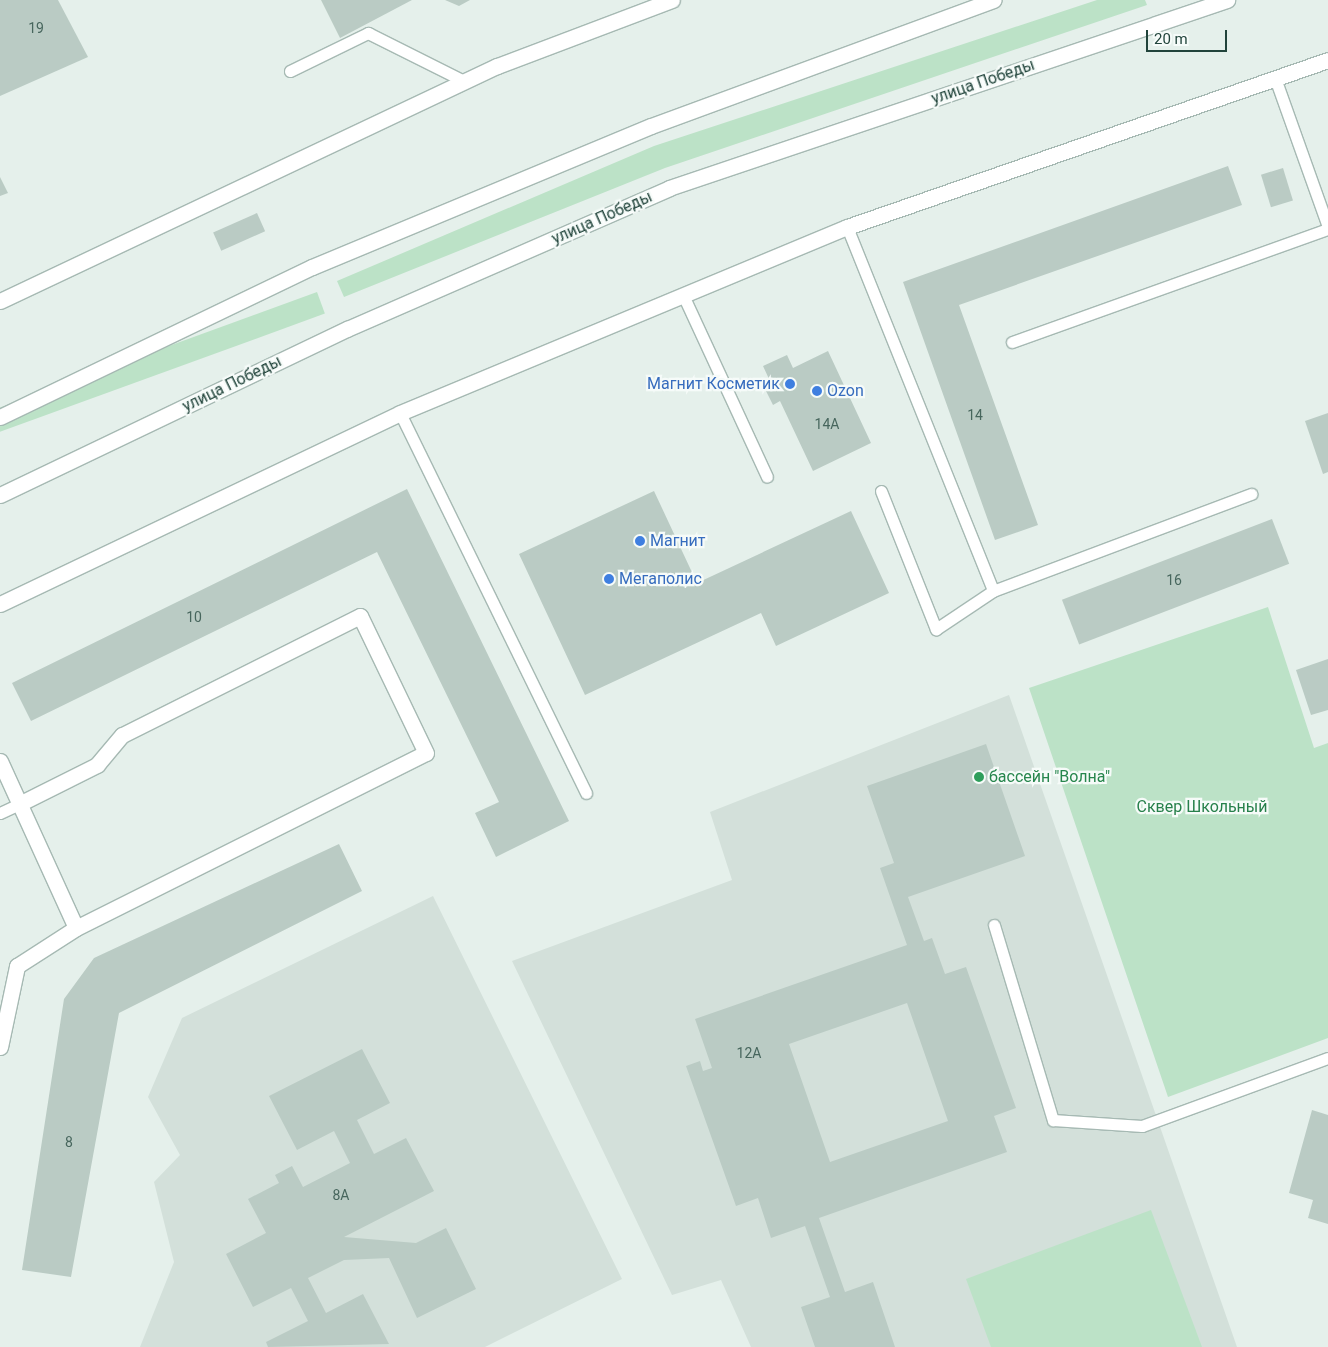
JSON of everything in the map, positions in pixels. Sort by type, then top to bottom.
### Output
[{"type":"street","points":[[0,301],[464,81],[653,3],[672,0]]},
{"type":"street","points":[[0,417],[312,267],[652,126],[994,0]]},
{"type":"street","name":"улица Победы","points":[[0,495],[347,329],[669,188],[1199,4],[1227,0]]},
{"type":"street","points":[[0,604],[400,413],[847,227],[1328,60]]},
{"type":"street","points":[[0,1047],[18,966],[76,928],[426,753],[360,616],[122,735],[96,765],[21,803]]},
{"type":"street","points":[[0,761],[21,803],[76,928]]},
{"type":"lane","points":[[290,70],[368,33],[464,81]]},
{"type":"lane","points":[[1012,342],[1328,228],[1275,78]]},
{"type":"lane","points":[[847,227],[993,591]]},
{"type":"lane","points":[[683,295],[767,477]]},
{"type":"lane","points":[[400,413],[586,793]]},
{"type":"lane","points":[[881,491],[936,629],[993,591],[1251,494]]},
{"type":"lane","points":[[0,813],[21,803]]},
{"type":"lane","points":[[994,925],[1053,1120],[1142,1126],[1328,1058]]},
{"type":"shaded area","points":[[1009,695],[1237,1347],[751,1347],[721,1280],[672,1295],[512,961],[732,880],[710,812]]},
{"type":"shaded area","points":[[433,896],[622,1279],[485,1347],[140,1347],[174,1262],[154,1182],[180,1155],[148,1097],[182,1018]]},
{"type":"green space","points":[[1097,0],[1145,0],[1147,5],[665,168],[344,297],[337,281],[654,146]]},
{"type":"green space","points":[[317,292],[325,314],[0,432],[0,407]]},
{"type":"green space","name":"Сквер Школьный","points":[[1268,607],[1314,748],[1328,743],[1328,1038],[1168,1097],[1029,688]]},
{"type":"green space","points":[[1151,1210],[1202,1347],[991,1347],[966,1279]]},
{"type":"building","points":[[0,0],[58,0],[88,57],[0,96]]},
{"type":"building","points":[[321,0],[412,0],[340,38]]},
{"type":"building","points":[[445,0],[470,0],[459,6]]},
{"type":"building","points":[[1228,166],[1242,205],[959,305],[1038,525],[995,540],[903,282]]},
{"type":"building","points":[[1283,168],[1293,201],[1271,207],[1261,175]]},
{"type":"building","points":[[0,177],[8,193],[0,196]]},
{"type":"building","points":[[257,213],[265,231],[221,251],[213,233]]},
{"type":"building","points":[[828,351],[871,443],[813,471],[780,401],[773,405],[762,383],[769,379],[763,366],[787,355],[793,368]]},
{"type":"building","points":[[1328,413],[1328,472],[1323,474],[1305,421]]},
{"type":"building","points":[[407,489],[569,821],[496,857],[475,813],[499,802],[377,552],[31,721],[12,683]]},
{"type":"building","points":[[654,491],[697,583],[851,511],[889,593],[776,646],[761,613],[585,695],[519,554]]},
{"type":"building","points":[[1272,519],[1289,564],[1079,644],[1062,600]]},
{"type":"building","points":[[1328,659],[1328,710],[1311,715],[1296,670]]},
{"type":"building","points":[[986,744],[1025,856],[908,897],[924,941],[932,938],[945,974],[966,967],[1016,1108],[994,1116],[1007,1152],[819,1218],[845,1292],[873,1282],[895,1347],[815,1347],[801,1307],[830,1297],[805,1226],[771,1238],[758,1198],[736,1206],[686,1066],[700,1061],[703,1071],[712,1068],[695,1019],[907,945],[880,868],[894,863],[867,786]],"holes":[[[907,1003],[948,1121],[830,1162],[789,1044]]]},
{"type":"building","points":[[339,844],[362,891],[119,1013],[71,1277],[22,1270],[64,999],[94,958]]},
{"type":"building","points":[[362,1049],[390,1103],[357,1120],[374,1154],[406,1138],[434,1191],[344,1237],[416,1243],[446,1228],[476,1289],[417,1318],[389,1258],[344,1260],[308,1278],[326,1313],[363,1294],[389,1344],[268,1347],[266,1342],[308,1321],[291,1288],[253,1307],[226,1254],[266,1233],[248,1199],[279,1183],[275,1175],[292,1166],[303,1187],[350,1163],[334,1131],[297,1150],[269,1096]]},
{"type":"building","points":[[1312,1110],[1328,1115],[1328,1224],[1308,1218],[1313,1200],[1289,1193]]},
{"type":"place","name":"Магнит Косметик","points":[[790,384]]},
{"type":"place","name":"Ozon","points":[[817,391]]},
{"type":"place","name":"Магнит","points":[[640,541]]},
{"type":"place","name":"Мегаполис","points":[[609,579]]},
{"type":"place","name":"бассейн \"Волна\"","points":[[979,777]]}]
